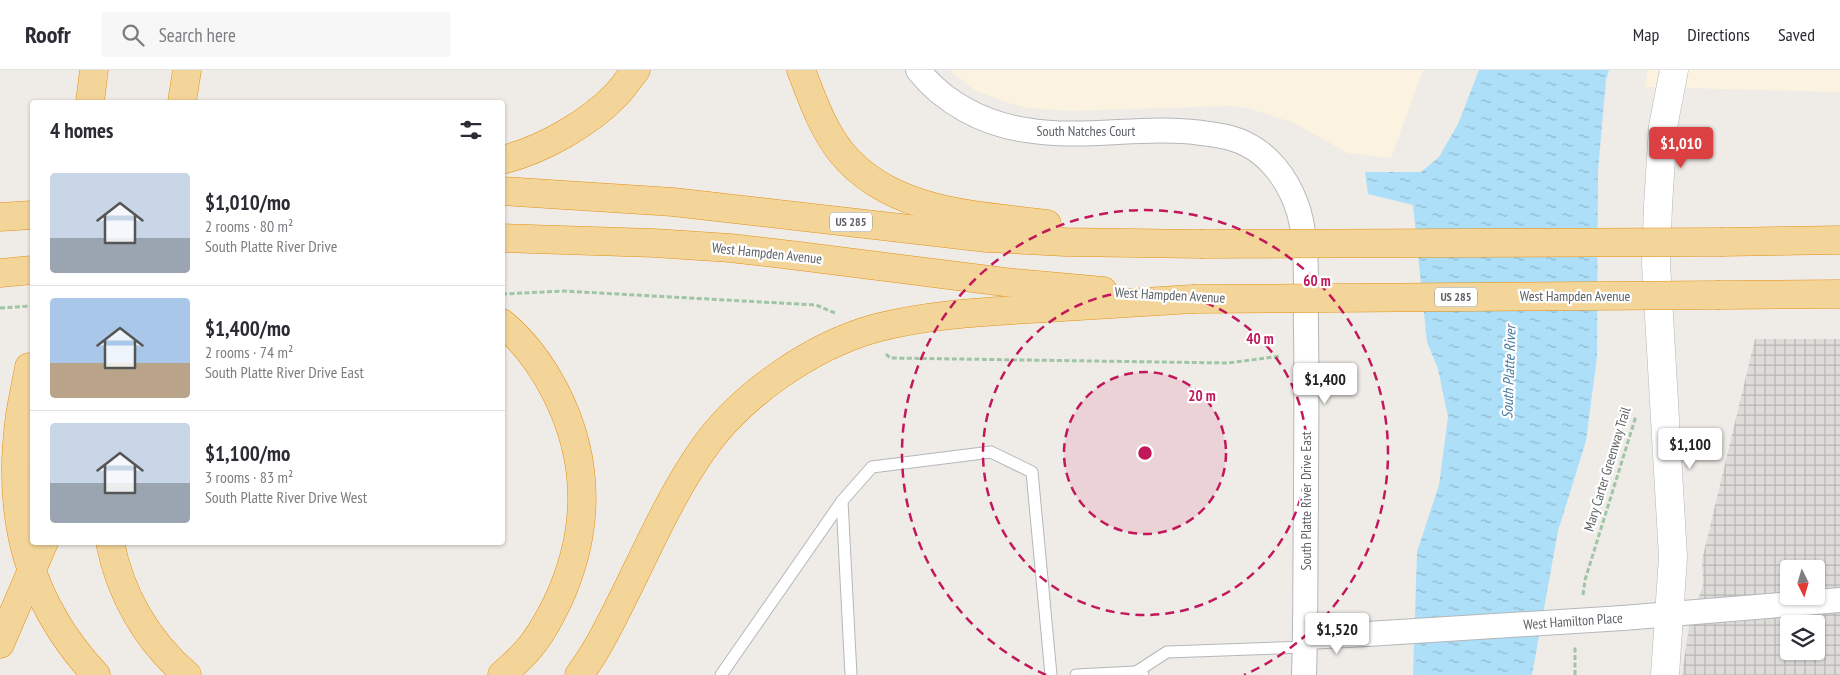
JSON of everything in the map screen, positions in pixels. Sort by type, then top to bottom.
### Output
[{"type":"highway","points":[[90,100],[94,70]]},
{"type":"highway","points":[[182,100],[187,70]]},
{"type":"highway","points":[[505,159],[548,143],[582,122],[617,94],[636,70]]},
{"type":"highway","points":[[801,70],[826,129],[841,152],[859,170],[877,183],[901,196],[929,207],[955,213],[1200,244]]},
{"type":"highway","name":"US 285","points":[[505,191],[673,202],[987,238],[1065,242],[1200,244],[1840,240]]},
{"type":"highway","points":[[0,217],[30,215]]},
{"type":"highway","name":"West Hampden Avenue","points":[[505,238],[654,242],[730,248],[1005,282],[1192,299],[1840,294]]},
{"type":"highway","points":[[0,273],[30,270]]},
{"type":"highway","points":[[579,675],[590,661],[677,490],[702,450],[728,418],[757,392],[795,366],[840,342],[876,329],[923,319],[997,311],[1192,299]]},
{"type":"highway","points":[[502,675],[525,654],[548,622],[565,586],[577,549],[582,510],[582,476],[576,441],[564,407],[548,377],[530,351],[505,325]]},
{"type":"highway","points":[[0,437],[30,363]]},
{"type":"highway","points":[[30,366],[19,423],[16,490],[18,516],[31,572],[46,605],[61,632],[81,659],[96,675]]},
{"type":"highway","points":[[0,644],[43,545]]},
{"type":"highway","points":[[111,545],[122,583],[136,615],[166,655],[188,675]]},
{"type":"street","name":"South Natches Court","points":[[918,70],[944,95],[965,110],[1002,125],[1042,132],[1172,130],[1198,132],[1220,135],[1246,144],[1267,157]]},
{"type":"street","points":[[1665,675],[1668,614],[1672,581],[1672,539],[1656,264],[1663,127],[1674,70]]},
{"type":"street","name":"South Platte River Drive East","points":[[1267,157],[1296,201],[1304,240],[1306,352],[1304,675]]},
{"type":"street","name":"West Hamilton Place","points":[[1305,642],[1367,634],[1623,618],[1840,600]]},
{"type":"lane","points":[[721,675],[842,502],[872,467],[991,452],[1032,472],[1051,675]]},
{"type":"lane","points":[[842,502],[851,675]]},
{"type":"lane","points":[[1076,675],[1140,673],[1167,652],[1305,642]]},
{"type":"path","points":[[0,308],[30,306]]},
{"type":"path","name":"Mary Carter Greenway Trail","points":[[1582,599],[1585,580],[1636,414]]},
{"type":"path","points":[[1575,637],[1575,675]]},
{"type":"shaded area","points":[[949,70],[1423,70],[1391,158],[1348,153],[1294,123],[1248,108],[1229,106],[1071,111],[1029,108],[976,91]]},
{"type":"shaded area","points":[[1648,70],[1840,70],[1840,92],[1645,87]]},
{"type":"shaded area","points":[[1755,339],[1840,339],[1840,675],[1682,675],[1689,626],[1703,585],[1702,560]]},
{"type":"water","name":"South Platte River","points":[[1479,70],[1609,70],[1606,80],[1598,171],[1597,357],[1586,441],[1558,531],[1532,675],[1413,675],[1417,552],[1439,485],[1448,417],[1438,369],[1427,342],[1413,205],[1368,194],[1365,172],[1421,172],[1439,157],[1458,124]]}]
